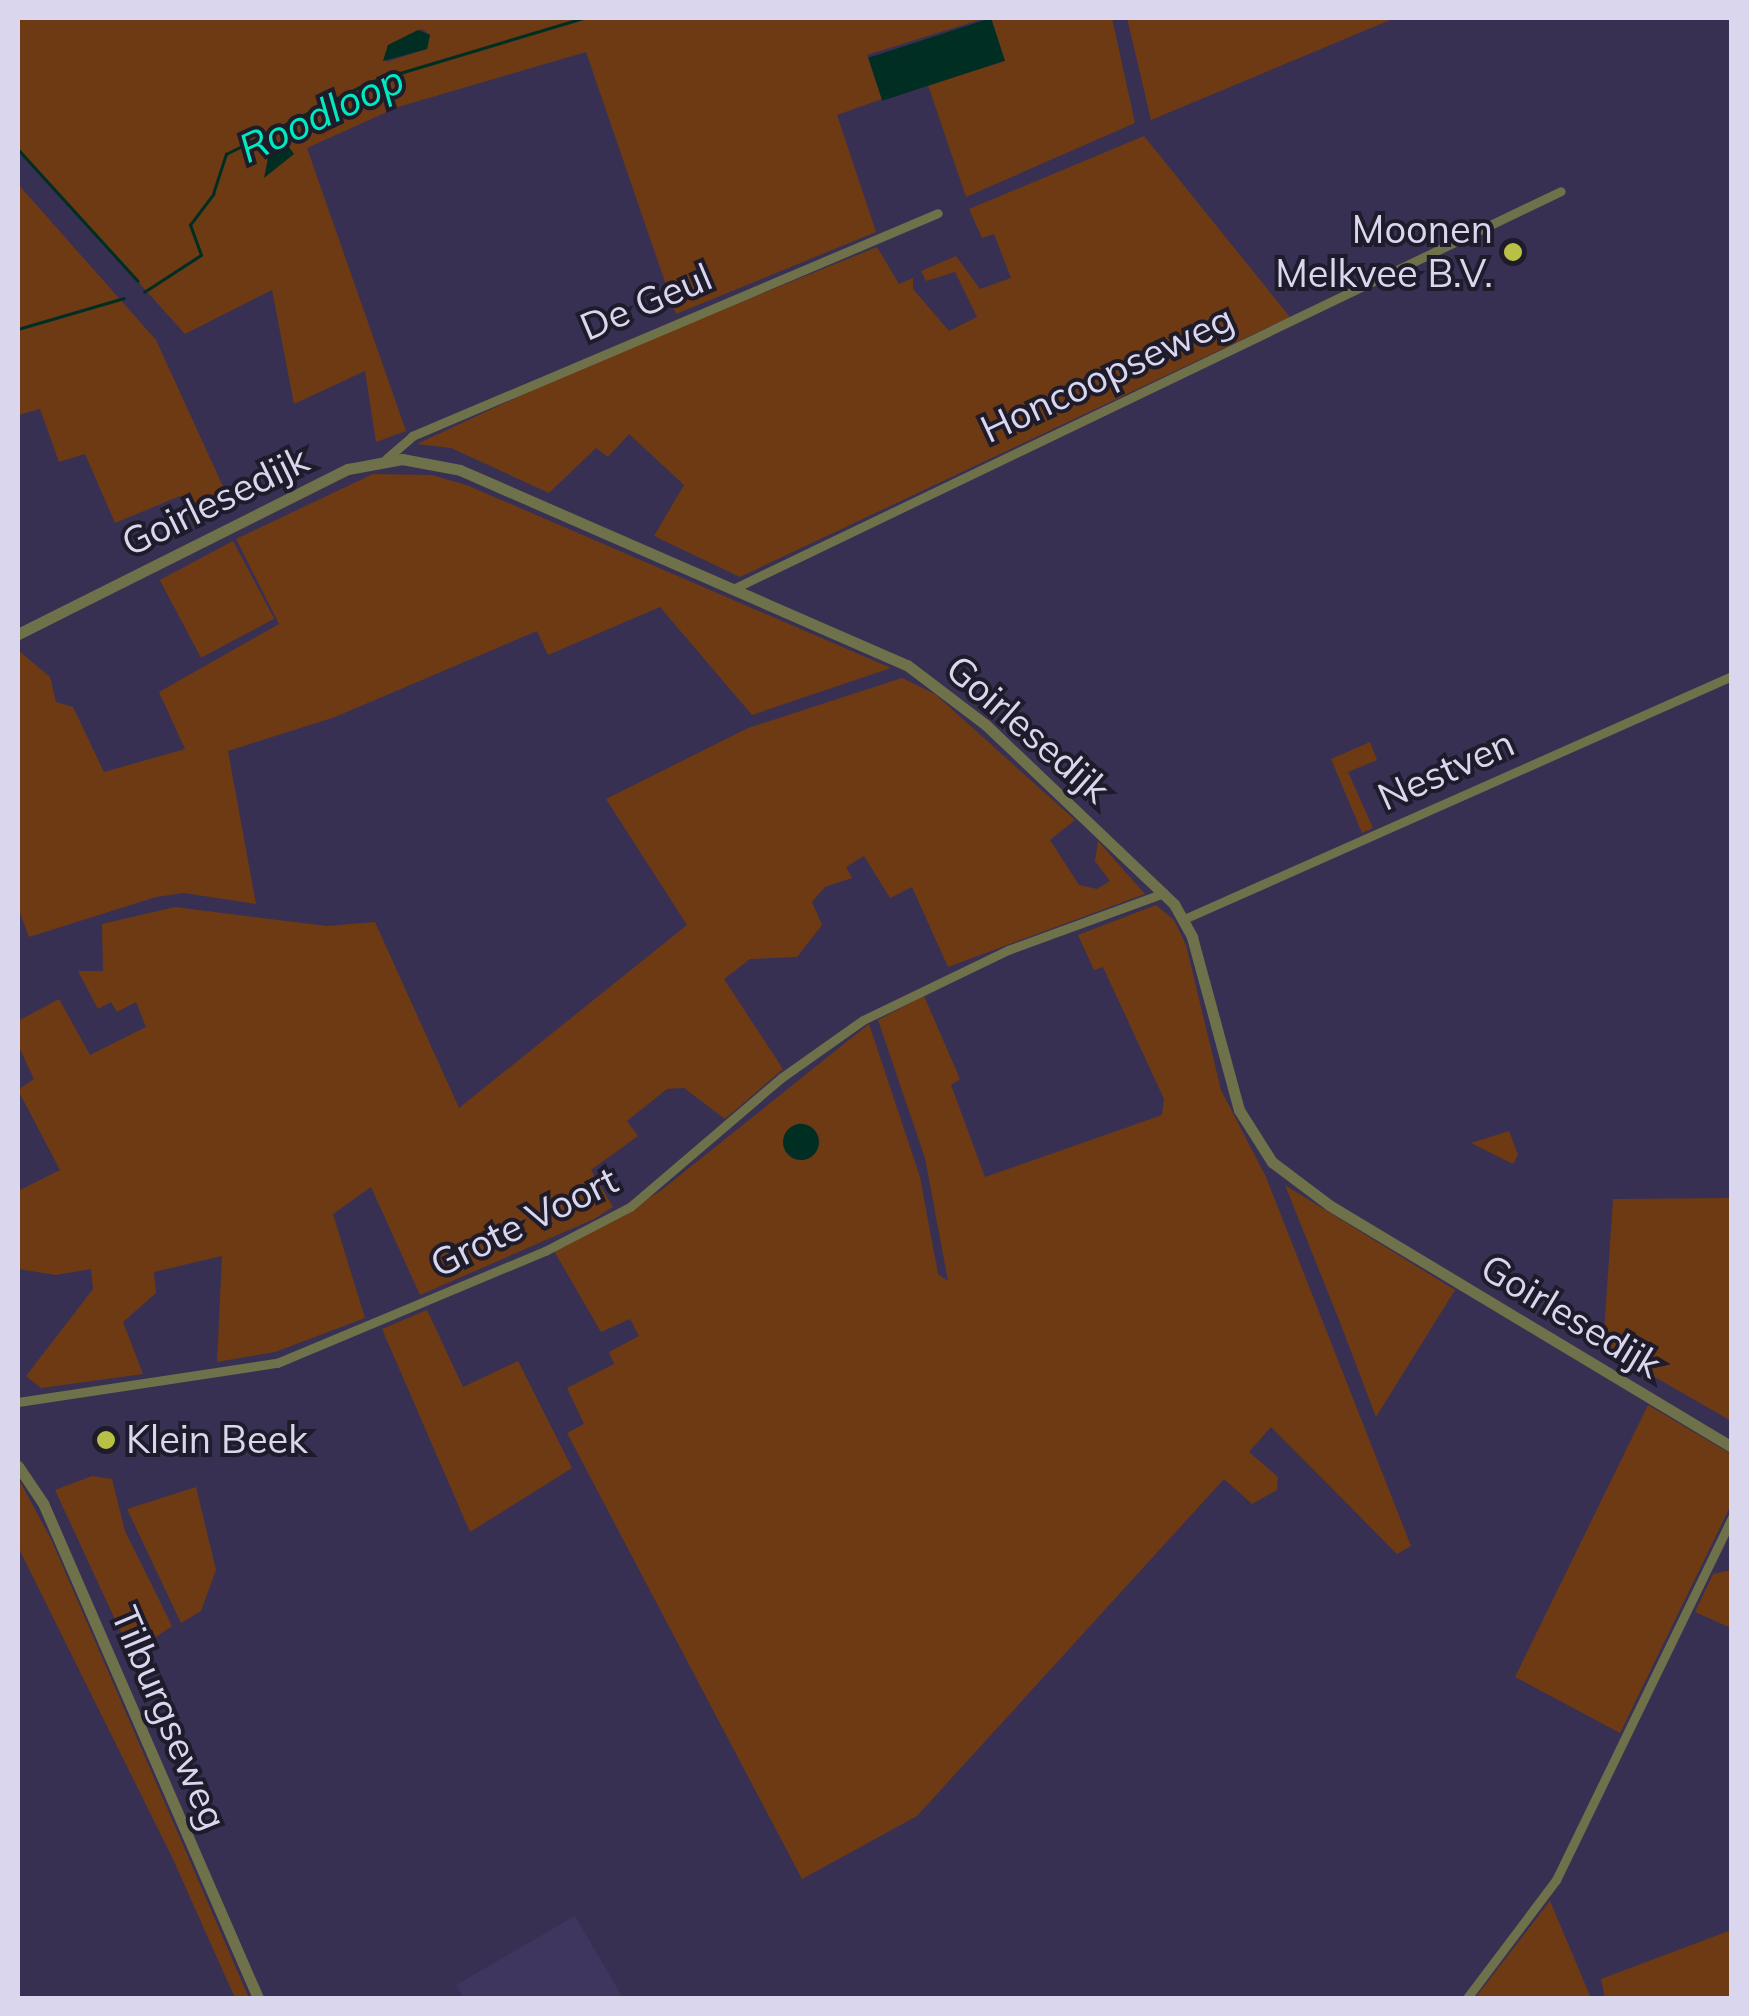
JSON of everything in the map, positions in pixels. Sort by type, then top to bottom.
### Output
[{"type":"street","name":"Honcoopseweg","points":[[735,588],[1561,192]]},
{"type":"street","name":"De Geul","points":[[386,459],[412,436],[938,213]]},
{"type":"street","name":"Goirlesedijk","points":[[18,634],[348,468],[386,459],[460,470],[907,665],[952,696],[1164,893],[1184,919],[1239,1110],[1272,1162],[1329,1205],[1732,1447]]},
{"type":"street","name":"Nestven","points":[[1184,919],[1732,676]]},
{"type":"street","name":"Grote Voort","points":[[18,1402],[277,1362],[545,1252],[630,1207],[782,1078],[863,1020],[1008,950],[1164,893]]},
{"type":"street","name":"Tilburgseweg","points":[[18,1466],[43,1503],[258,1998]]},
{"type":"street","points":[[1467,1998],[1556,1880],[1732,1518]]},
{"type":"shaded area","points":[[18,18],[985,18],[867,55],[882,99],[837,115],[876,232],[676,314],[586,52],[398,107],[307,148],[406,431],[376,442],[365,371],[294,404],[272,290],[185,334],[18,148]],"holes":[[[422,29],[430,35],[427,49],[386,62],[388,45]]]},
{"type":"shaded area","points":[[991,18],[1112,18],[1135,123],[966,197],[928,85],[1005,61]]},
{"type":"shaded area","points":[[991,18],[1005,61],[882,101],[868,58]]},
{"type":"shaded area","points":[[1127,18],[1395,18],[1151,120]]},
{"type":"shaded area","points":[[418,30],[430,35],[427,49],[383,61],[388,45]]},
{"type":"shaded area","points":[[1144,136],[1290,317],[740,577],[654,536],[684,485],[629,434],[608,457],[596,448],[549,493],[451,448],[417,444],[588,364],[877,247],[899,284],[913,278],[913,289],[949,331],[977,317],[955,272],[926,281],[921,271],[956,256],[980,289],[1011,278],[994,234],[982,238],[969,209]]},
{"type":"shaded area","points":[[286,143],[294,154],[264,178],[270,148]]},
{"type":"shaded area","points":[[18,184],[156,340],[232,506],[193,525],[180,496],[115,523],[85,454],[59,462],[40,409],[18,415]]},
{"type":"shaded area","points":[[373,474],[432,475],[469,486],[891,668],[752,715],[660,607],[548,655],[537,631],[335,717],[228,751],[256,904],[184,893],[156,897],[29,937],[18,908],[18,650],[50,677],[56,702],[73,707],[104,772],[185,749],[159,692],[279,624],[236,539]]},
{"type":"shaded area","points":[[233,541],[274,619],[201,658],[160,580]]},
{"type":"shaded area","points":[[902,678],[935,694],[1075,820],[1050,840],[1079,885],[1097,889],[1110,881],[1095,861],[1098,841],[1145,894],[948,967],[912,887],[890,898],[864,856],[846,867],[852,878],[825,887],[812,902],[822,925],[797,957],[750,959],[724,979],[783,1069],[725,1119],[684,1088],[667,1089],[627,1121],[638,1136],[591,1170],[613,1207],[594,1219],[420,1295],[371,1187],[333,1214],[365,1318],[275,1352],[217,1362],[222,1256],[154,1272],[156,1293],[123,1322],[143,1374],[41,1388],[26,1376],[93,1289],[91,1269],[56,1275],[18,1269],[18,1191],[60,1170],[18,1090],[34,1079],[18,1045],[18,1021],[59,999],[90,1055],[146,1027],[136,1002],[117,1012],[111,1002],[98,1009],[78,971],[103,971],[102,924],[175,907],[327,926],[375,922],[459,1108],[687,925],[606,799],[748,728]]},
{"type":"shaded area","points":[[1370,742],[1377,760],[1348,772],[1373,828],[1362,833],[1331,759]]},
{"type":"shaded area","points":[[1156,905],[1174,920],[1186,945],[1221,1090],[1266,1177],[1411,1546],[1397,1554],[1271,1427],[1249,1452],[1278,1477],[1277,1490],[1252,1504],[1224,1479],[917,1816],[802,1879],[567,1433],[584,1424],[567,1388],[614,1364],[609,1352],[639,1336],[630,1319],[601,1332],[554,1251],[659,1192],[869,1024],[920,1177],[938,1274],[948,1281],[925,1158],[878,1020],[924,996],[960,1079],[951,1085],[985,1177],[1162,1115],[1164,1099],[1103,967],[1094,970],[1078,935]],"holes":[[[800,1123],[813,1128],[804,1160],[794,1159],[783,1142],[788,1130]]]},
{"type":"shaded area","points":[[801,1124],[814,1129],[819,1142],[814,1155],[801,1160],[788,1155],[783,1142],[788,1129]]},
{"type":"shaded area","points":[[1509,1131],[1518,1155],[1513,1164],[1471,1143]]},
{"type":"shaded area","points":[[1285,1185],[1455,1290],[1376,1417],[1339,1320]]},
{"type":"shaded area","points":[[1732,1198],[1731,1421],[1603,1347],[1613,1199]]},
{"type":"shaded area","points":[[427,1310],[463,1387],[518,1361],[572,1468],[470,1532],[382,1329]]},
{"type":"shaded area","points":[[1648,1405],[1731,1454],[1731,1505],[1620,1733],[1515,1677]]},
{"type":"shaded area","points":[[92,1476],[112,1479],[125,1531],[172,1626],[131,1654],[55,1490]]},
{"type":"shaded area","points":[[18,1478],[51,1539],[249,1998],[235,1998],[172,1857],[18,1547]]},
{"type":"shaded area","points":[[196,1487],[216,1570],[201,1611],[181,1623],[127,1509]]},
{"type":"shaded area","points":[[1732,1570],[1731,1628],[1695,1612],[1713,1574]]},
{"type":"shaded area","points":[[1550,1901],[1591,1998],[1475,1998],[1479,1993]]},
{"type":"shaded area","points":[[575,1916],[623,1998],[464,1998],[456,1985]]},
{"type":"shaded area","points":[[1731,1930],[1731,1998],[1605,1998],[1601,1979]]},
{"type":"waterway","name":"Roodloop","points":[[144,292],[201,255],[190,225],[213,194],[226,154],[370,82],[584,18]]},
{"type":"waterway","points":[[18,149],[138,281]]},
{"type":"waterway","name":"Roodloop","points":[[18,329],[124,298]]},
{"type":"place","name":"Moonen Melkvee B.V.","points":[[1513,252]]},
{"type":"place","name":"Klein Beek","points":[[106,1440]]}]
